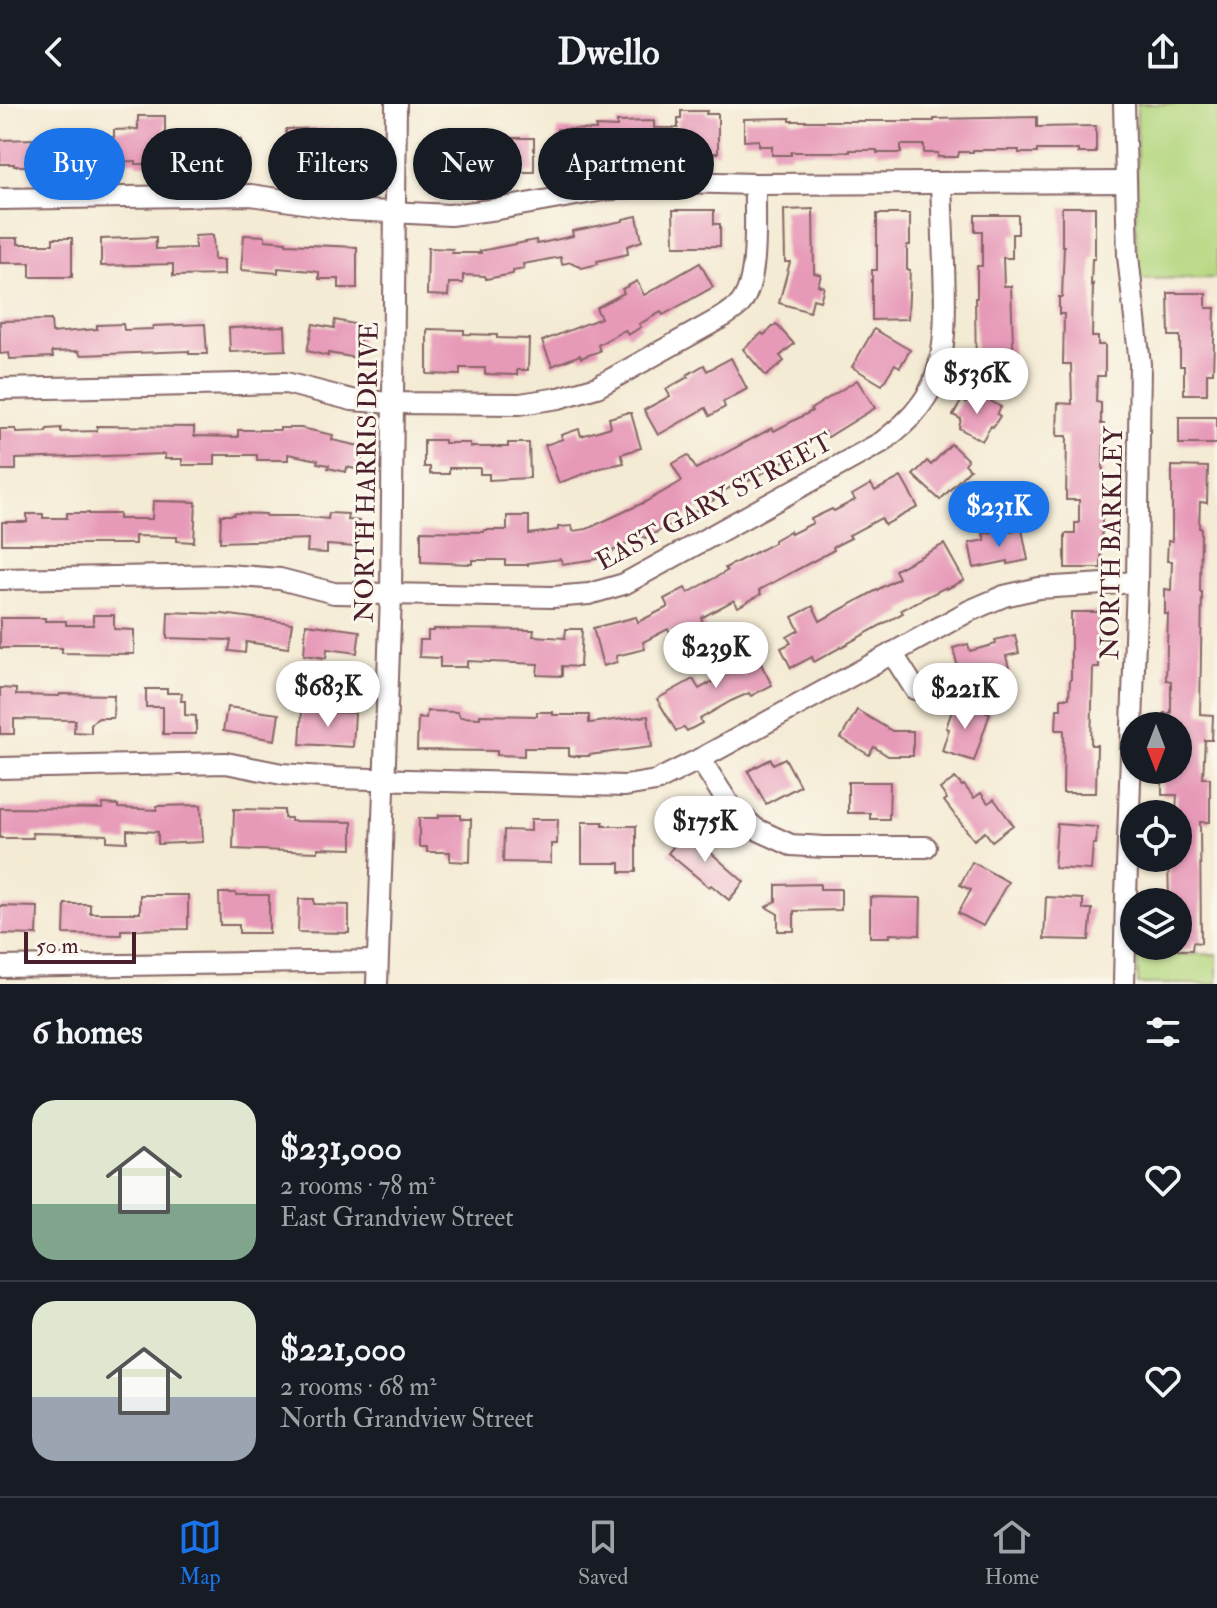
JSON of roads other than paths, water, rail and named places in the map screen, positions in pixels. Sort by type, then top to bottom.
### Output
[{"type":"street","name":"NORTH HARRIS DRIVE","points":[[377,984],[391,595],[396,104]]},
{"type":"street","name":"NORTH BARKLEY","points":[[1124,104],[1128,256],[1140,364],[1137,582],[1124,984]]},
{"type":"street","points":[[0,199],[251,195],[350,210],[450,215],[604,190],[679,182],[1126,182]]},
{"type":"street","name":"EAST GARY STREET","points":[[0,579],[226,575],[280,579],[334,593],[553,597],[589,594],[624,584],[882,442],[908,421],[924,401],[943,347],[945,312],[941,183]]},
{"type":"street","points":[[0,389],[286,383],[352,400],[392,403],[520,404],[559,398],[597,387],[726,315],[740,304],[754,269],[755,184]]},
{"type":"street","points":[[0,768],[226,763],[282,774],[336,778],[625,786],[656,781],[969,611],[1004,596],[1039,588],[1137,582]]},
{"type":"street","points":[[892,653],[915,689]]},
{"type":"street","points":[[700,759],[730,806],[756,829],[791,845],[926,847]]},
{"type":"street","points":[[0,967],[377,961]]}]
